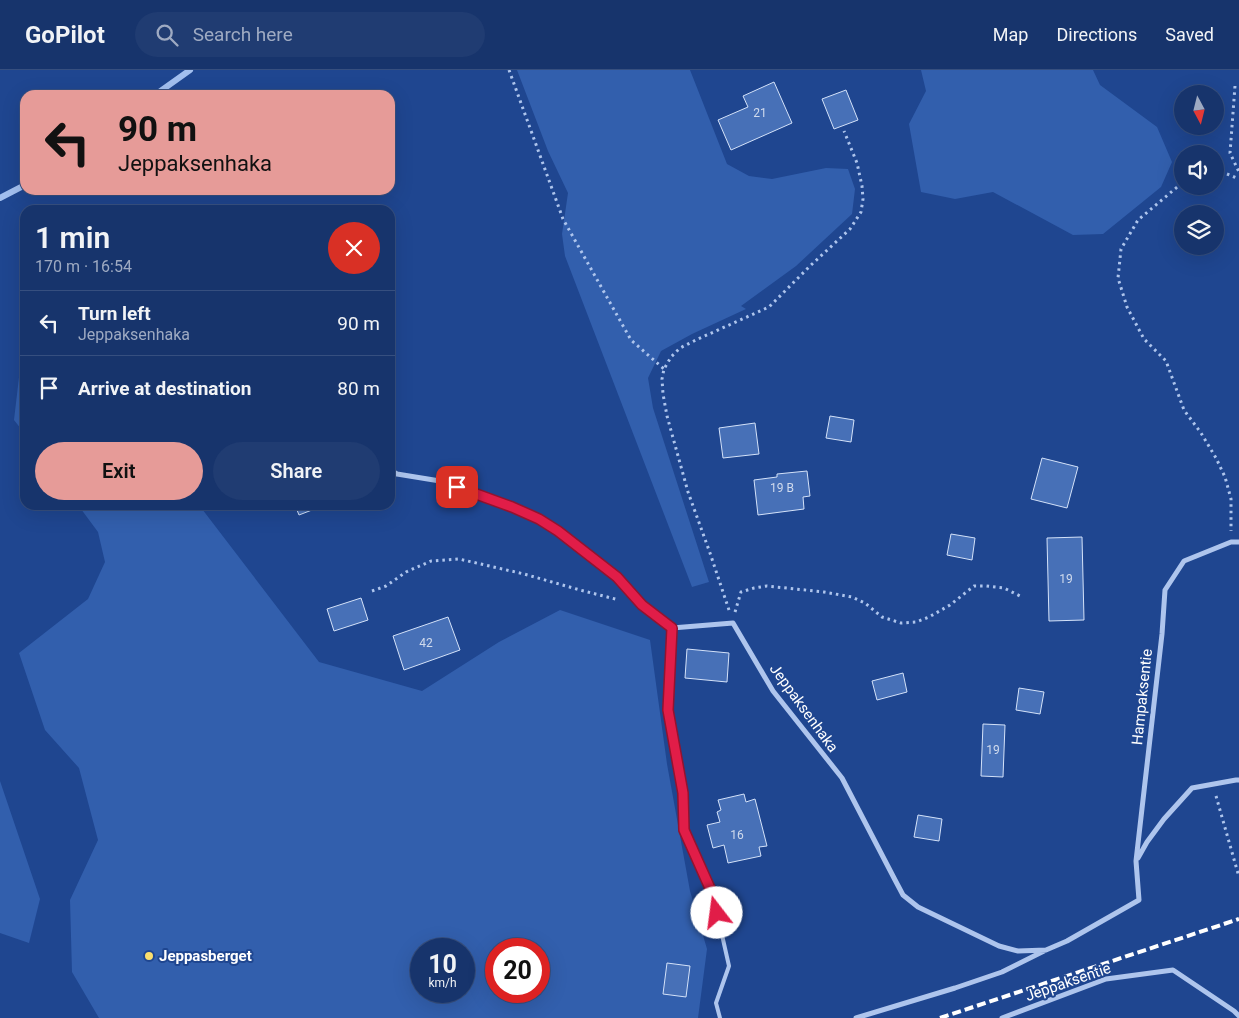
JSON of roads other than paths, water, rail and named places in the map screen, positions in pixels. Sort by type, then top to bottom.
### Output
[{"type":"street","points":[[395,473],[440,481],[512,507],[539,519],[558,531],[617,577],[642,605],[672,628]]},
{"type":"street","name":"Hampaksentie","points":[[1139,900],[1136,861],[1162,634],[1165,590],[1184,561],[1231,542],[1239,542]]},
{"type":"street","name":"Jeppaksenhaka","points":[[672,628],[733,623],[773,692],[842,778],[894,878],[904,894],[918,907],[999,946],[1018,951],[1046,950],[1066,941],[1139,900]]},
{"type":"street","points":[[1136,861],[1164,819],[1192,788],[1239,780]]},
{"type":"street","points":[[856,1018],[1002,972],[1046,950]]},
{"type":"street","name":"Jeppaksentie","points":[[1002,1018],[1106,979],[1172,970],[1239,1016]]},
{"type":"lane","points":[[672,628],[668,710],[683,793],[684,830],[713,895],[729,966],[716,1003],[720,1018]]},
{"type":"waterway","points":[[162,90],[190,70]]},
{"type":"waterway","points":[[0,198],[20,188]]},
{"type":"railway","points":[[940,1018],[1239,919]]},
{"type":"place","name":"Jeppasberget","points":[[149,956]]}]
